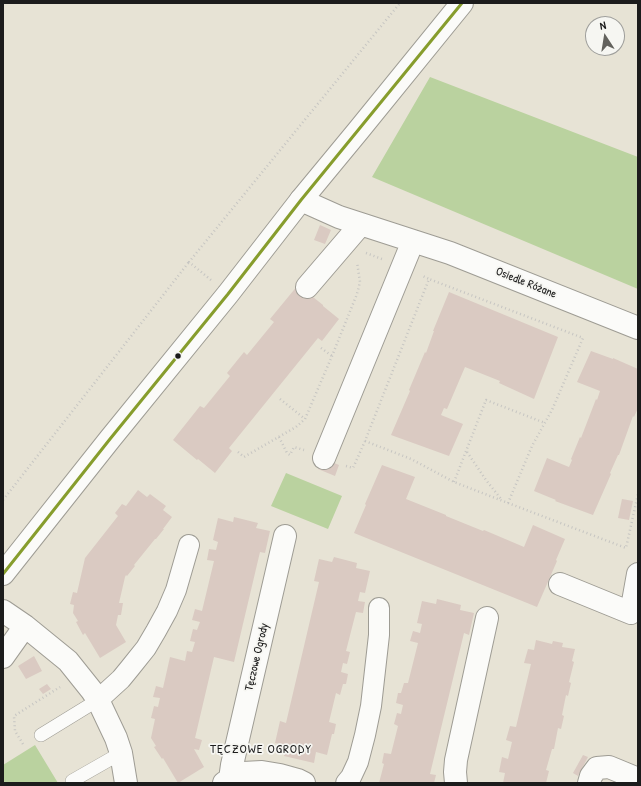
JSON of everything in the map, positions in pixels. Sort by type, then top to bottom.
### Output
[{"type":"street","points":[[3,574],[110,438],[228,294],[301,200],[462,3]]},
{"type":"street","name":"Osiedle Różane","points":[[301,200],[339,217],[457,256],[638,328]]},
{"type":"street","points":[[307,287],[361,224]]},
{"type":"street","points":[[324,458],[413,241]]},
{"type":"street","name":"Tęczowe Ogrody","points":[[227,781],[234,757],[285,536]]},
{"type":"street","points":[[98,700],[121,679],[146,648],[156,631],[176,590],[189,545]]},
{"type":"street","points":[[560,584],[631,613],[638,574]]},
{"type":"street","points":[[346,783],[351,777],[358,762],[371,706],[379,635],[378,608]]},
{"type":"street","points":[[3,611],[25,626],[68,661],[98,700],[116,738],[121,753],[126,783]]},
{"type":"street","points":[[456,783],[456,760],[487,618]]},
{"type":"street","points":[[3,657],[25,626]]},
{"type":"street","points":[[589,783],[591,776],[597,768],[609,767],[638,779]]},
{"type":"street","name":"Tęczowe Ogrody","points":[[227,781],[243,773],[262,772],[280,775],[304,783]]},
{"type":"lane","points":[[42,735],[98,700]]},
{"type":"lane","points":[[72,781],[121,753]]},
{"type":"path","points":[[3,500],[189,262],[400,3]]},
{"type":"path","points":[[363,252],[388,261]]},
{"type":"path","points":[[238,452],[244,457],[296,427],[305,419],[357,294],[360,282],[357,259]]},
{"type":"path","points":[[189,262],[228,294]]},
{"type":"path","points":[[418,274],[583,338],[552,410],[532,446],[508,503]]},
{"type":"path","points":[[324,458],[353,468],[429,279]]},
{"type":"path","points":[[321,348],[332,356]]},
{"type":"path","points":[[280,399],[305,419]]},
{"type":"path","points":[[454,482],[486,400],[545,423]]},
{"type":"path","points":[[279,437],[287,453]]},
{"type":"path","points":[[365,441],[411,459],[454,482],[626,548],[638,494]]},
{"type":"path","points":[[466,451],[501,500]]},
{"type":"path","points":[[26,748],[15,731],[14,716],[80,675]]},
{"type":"green space","points":[[430,77],[638,157],[638,289],[372,177]]},
{"type":"green space","points":[[286,473],[342,496],[328,529],[271,506]]},
{"type":"green space","points":[[35,745],[58,783],[3,783],[3,765]]},
{"type":"building","points":[[320,225],[331,230],[325,244],[314,240]]},
{"type":"building","points":[[298,285],[339,319],[322,341],[318,338],[229,448],[232,451],[215,473],[173,440],[200,406],[204,408],[230,376],[227,373],[244,352],[247,355],[274,322],[270,319]]},
{"type":"building","points":[[449,292],[558,337],[534,399],[499,383],[500,381],[465,367],[447,409],[444,408],[441,415],[463,424],[449,456],[391,435],[425,352],[426,353],[433,331]]},
{"type":"building","points":[[591,351],[613,358],[638,369],[638,408],[634,417],[633,416],[619,455],[593,515],[555,501],[556,500],[534,491],[547,458],[569,467],[580,437],[581,438],[596,399],[597,400],[600,391],[577,382]]},
{"type":"building","points":[[322,458],[339,465],[335,476],[318,469]]},
{"type":"building","points":[[382,465],[415,477],[406,499],[483,531],[484,530],[524,547],[533,525],[565,539],[537,607],[354,533]]},
{"type":"building","points":[[138,490],[147,497],[150,494],[166,506],[163,510],[172,517],[125,577],[119,603],[123,603],[121,615],[118,615],[116,625],[126,642],[100,658],[85,633],[83,635],[76,622],[78,621],[73,613],[74,605],[70,604],[73,592],[77,593],[85,558],[118,516],[115,513],[122,504],[126,506]]},
{"type":"building","points":[[622,499],[633,501],[629,520],[618,518]]},
{"type":"building","points":[[234,517],[258,523],[256,528],[270,531],[265,553],[260,552],[234,662],[214,657],[195,738],[202,740],[199,750],[194,749],[204,767],[178,783],[163,758],[162,759],[154,747],[156,746],[151,738],[155,719],[151,718],[154,706],[158,707],[160,698],[153,697],[156,686],[163,688],[170,657],[185,661],[187,651],[192,652],[195,642],[190,641],[193,629],[197,630],[200,622],[192,620],[195,609],[202,611],[214,561],[207,560],[209,549],[216,550],[218,542],[213,540],[218,518],[233,522]]},
{"type":"building","points":[[334,557],[357,563],[356,568],[370,571],[365,593],[360,592],[358,601],[365,602],[363,613],[356,612],[346,651],[350,652],[347,664],[343,663],[341,672],[348,674],[346,684],[343,684],[340,695],[336,693],[329,722],[336,724],[334,734],[332,734],[327,755],[316,752],[314,763],[284,756],[286,745],[275,743],[280,721],[286,723],[319,582],[314,581],[319,559],[332,562]]},
{"type":"building","points":[[437,599],[461,605],[460,610],[474,613],[469,635],[464,633],[430,774],[436,775],[434,783],[379,783],[384,764],[382,763],[384,753],[391,754],[398,726],[394,724],[397,713],[401,714],[403,705],[396,703],[398,693],[401,693],[404,683],[408,683],[418,643],[410,641],[413,631],[420,633],[422,624],[417,623],[422,601],[436,604]]},
{"type":"building","points":[[536,640],[552,644],[553,641],[563,643],[562,647],[575,649],[572,661],[574,662],[569,682],[571,683],[568,696],[566,695],[561,729],[558,728],[554,749],[552,749],[546,770],[549,771],[546,783],[503,783],[505,773],[499,772],[502,757],[508,759],[512,742],[506,740],[510,726],[516,727],[531,664],[524,663],[528,649],[534,650]]},
{"type":"building","points":[[34,656],[42,671],[26,679],[18,666]]},
{"type":"building","points":[[47,684],[51,689],[43,694],[39,689]]},
{"type":"building","points":[[583,755],[588,757],[578,776],[573,773]]},
{"type":"transit line","points":[[3,574],[228,294],[301,200],[462,3]]},
{"type":"district","name":"TĘCZOWE OGRODY","points":[[261,750]]}]
